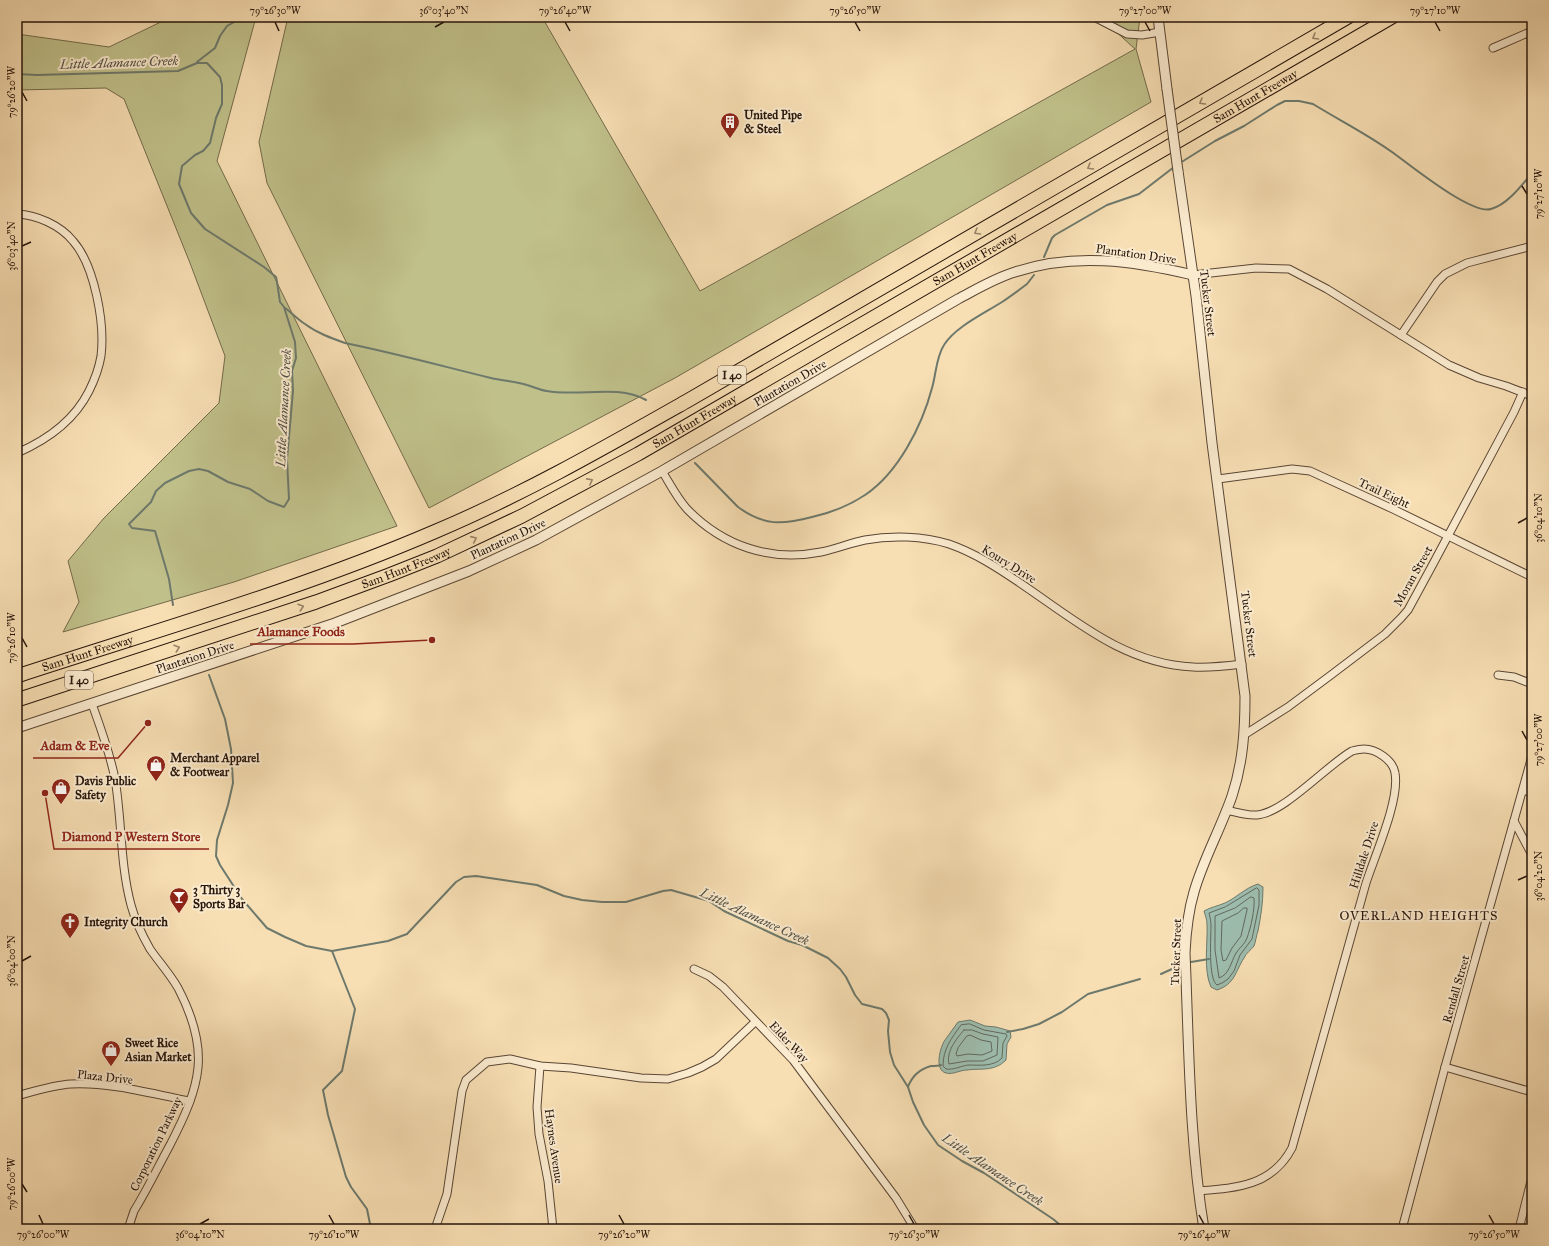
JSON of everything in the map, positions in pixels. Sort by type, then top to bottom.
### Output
[{"type":"highway","name":"Sam Hunt Freeway","points":[[17,676],[247,602],[365,561],[435,532],[510,498],[585,459],[653,420],[1348,17]]},
{"type":"highway","name":"Sam Hunt Freeway","points":[[17,700],[316,602],[390,575],[477,538],[560,497],[764,382],[1392,17]]},
{"type":"highway","points":[[17,672],[79,656]]},
{"type":"highway","points":[[17,704],[140,660]]},
{"type":"street","points":[[1094,17],[1126,34],[1142,35],[1160,32]]},
{"type":"street","name":"Tucker Street","points":[[1158,17],[1193,275],[1212,443],[1218,479],[1245,696],[1244,735],[1238,774],[1226,810],[1193,893],[1185,953],[1194,1137],[1198,1191],[1204,1229]]},
{"type":"street","points":[[1493,48],[1532,31]]},
{"type":"street","points":[[17,214],[39,218],[57,227],[73,240],[90,271],[102,326],[101,357],[97,371],[89,391],[75,412],[58,430],[38,443],[17,453]]},
{"type":"street","points":[[1401,335],[1437,282],[1445,274],[1467,263],[1532,246]]},
{"type":"street","name":"Plantation Drive","points":[[17,728],[335,623],[464,573],[536,540],[662,471],[958,299],[998,278],[1016,271],[1056,262],[1099,260],[1120,262],[1193,275],[1256,268],[1289,270],[1327,289],[1449,365],[1479,378],[1532,396]]},
{"type":"street","name":"Moran Street","points":[[1244,735],[1288,707],[1396,624],[1408,610],[1514,412],[1522,392]]},
{"type":"street","name":"Trail Eight","points":[[1218,479],[1292,469],[1310,471],[1448,535],[1532,577]]},
{"type":"street","name":"Koury Drive","points":[[662,471],[673,490],[687,509],[709,528],[738,545],[759,552],[800,555],[822,552],[883,537],[923,539],[950,545],[989,562],[1100,638],[1132,654],[1169,664],[1192,667],[1211,668],[1242,664]]},
{"type":"street","points":[[1498,675],[1514,677],[1532,684]]},
{"type":"street","name":"Corporation Parkway","points":[[92,704],[112,762],[123,860],[131,904],[142,934],[176,986],[188,1008],[198,1046],[198,1071],[185,1116],[134,1211],[128,1229]]},
{"type":"street","name":"Hilldale Drive","points":[[1198,1191],[1243,1186],[1255,1182],[1268,1175],[1278,1167],[1292,1148],[1362,899],[1394,797],[1395,771],[1391,763],[1382,755],[1371,750],[1357,750],[1345,755],[1280,806],[1266,814],[1256,816],[1226,810]]},
{"type":"street","name":"Rendall Street","points":[[1402,1229],[1445,1067],[1532,756]]},
{"type":"street","points":[[1523,790],[1532,794]]},
{"type":"street","points":[[1514,821],[1532,855]]},
{"type":"street","points":[[694,969],[709,976],[723,986],[755,1022]]},
{"type":"street","name":"Elder Way","points":[[435,1229],[447,1194],[462,1091],[466,1080],[487,1062],[510,1059],[540,1066],[571,1068],[640,1078],[668,1079],[702,1068],[716,1059],[755,1022],[798,1066],[896,1198],[915,1229]]},
{"type":"street","name":"Haynes Avenue","points":[[540,1066],[537,1107],[539,1134],[548,1181],[553,1229]]},
{"type":"street","points":[[1445,1067],[1532,1092]]},
{"type":"street","name":"Plaza Drive","points":[[17,1096],[42,1089],[72,1084],[121,1088],[190,1101]]},
{"type":"street","points":[[1519,1229],[1532,1177]]},
{"type":"green space","points":[[171,17],[256,17],[217,161],[397,526],[234,582],[63,632],[79,602],[68,561],[104,518],[219,403],[225,356],[190,263],[124,99],[106,88],[17,90],[17,34],[109,47]]},
{"type":"green space","points":[[288,17],[542,17],[700,291],[1135,49],[1100,17],[1140,17],[1136,49],[1151,102],[675,378],[429,508],[267,183],[259,142]]},
{"type":"water","points":[[1258,884],[1263,887],[1263,898],[1254,946],[1245,956],[1231,981],[1217,990],[1211,987],[1207,973],[1207,922],[1204,911],[1225,903]]},
{"type":"water","points":[[970,1020],[985,1026],[1010,1031],[1011,1037],[1007,1044],[1006,1060],[997,1066],[987,1069],[964,1070],[951,1073],[942,1071],[940,1068],[939,1058],[943,1043],[958,1022]]},
{"type":"waterway","points":[[197,62],[215,48],[220,36],[227,26],[243,17]]},
{"type":"waterway","name":"Little Alamance Creek","points":[[17,74],[37,75],[178,71],[197,63],[207,63],[220,77],[222,85],[222,104],[216,118],[210,143],[203,151],[195,155],[182,166],[179,184],[191,213],[205,229],[264,267],[276,277],[280,302],[284,307],[295,342],[296,358],[292,371],[293,391],[287,459],[289,499],[284,507],[268,501],[250,489],[228,482],[208,471],[199,469],[189,471],[165,483],[156,491],[151,502],[129,524],[132,528],[155,531],[169,579],[173,605]]},
{"type":"waterway","points":[[1180,163],[1277,105],[1285,101],[1299,101],[1313,104],[1363,133],[1455,197],[1482,209],[1491,209],[1503,203],[1514,194],[1532,173]]},
{"type":"waterway","points":[[1044,257],[1052,238],[1055,235],[1107,205],[1139,194],[1174,167]]},
{"type":"waterway","points":[[695,463],[738,507],[756,518],[765,521],[782,522],[801,520],[833,511],[859,499],[877,486],[907,448],[928,403],[939,355],[949,338],[963,326],[1002,302],[1027,284],[1034,275]]},
{"type":"waterway","points":[[285,308],[300,321],[314,330],[345,343],[522,384],[544,391],[572,393],[623,393],[635,395],[646,400]]},
{"type":"waterway","name":"Little Alamance Creek","points":[[209,675],[225,719],[231,749],[233,783],[217,840],[216,856],[220,865],[242,899],[267,928],[306,946],[332,951],[388,941],[407,934],[456,882],[464,877],[476,876],[537,885],[564,896],[582,900],[626,902],[671,890],[709,901],[724,911],[828,958],[840,969],[862,1004],[882,1009],[886,1013],[889,1020],[888,1031],[890,1052],[894,1065],[908,1087],[913,1102],[924,1125],[938,1145],[984,1173],[1053,1219],[1065,1229]]},
{"type":"waterway","points":[[332,951],[355,1009],[342,1071],[323,1090],[328,1115],[346,1177],[351,1187],[367,1209],[371,1229]]},
{"type":"waterway","points":[[1191,962],[1209,959]]},
{"type":"waterway","points":[[1161,974],[1183,964]]},
{"type":"waterway","points":[[1007,1032],[1039,1024],[1062,1012],[1088,994],[1140,979]]},
{"type":"waterway","points":[[908,1087],[914,1076],[920,1071],[931,1066],[941,1065]]},
{"type":"place","name":"United Pipe & Steel","points":[[730,139]]},
{"type":"place","name":"Alamance Foods","points":[[432,640]]},
{"type":"place","name":"Adam & Eve","points":[[148,723]]},
{"type":"place","name":"Merchant Apparel & Footwear","points":[[156,782]]},
{"type":"place","name":"Diamond P Western Store","points":[[45,793]]},
{"type":"place","name":"Davis Public Safety","points":[[61,805]]},
{"type":"place","name":"3 Thirty 3 Sports Bar","points":[[179,914]]},
{"type":"place","name":"Integrity Church","points":[[70,939]]},
{"type":"place","name":"Sweet Rice Asian Market","points":[[111,1067]]},
{"type":"district","name":"OVERLAND HEIGHTS","points":[[1419,915]]}]
